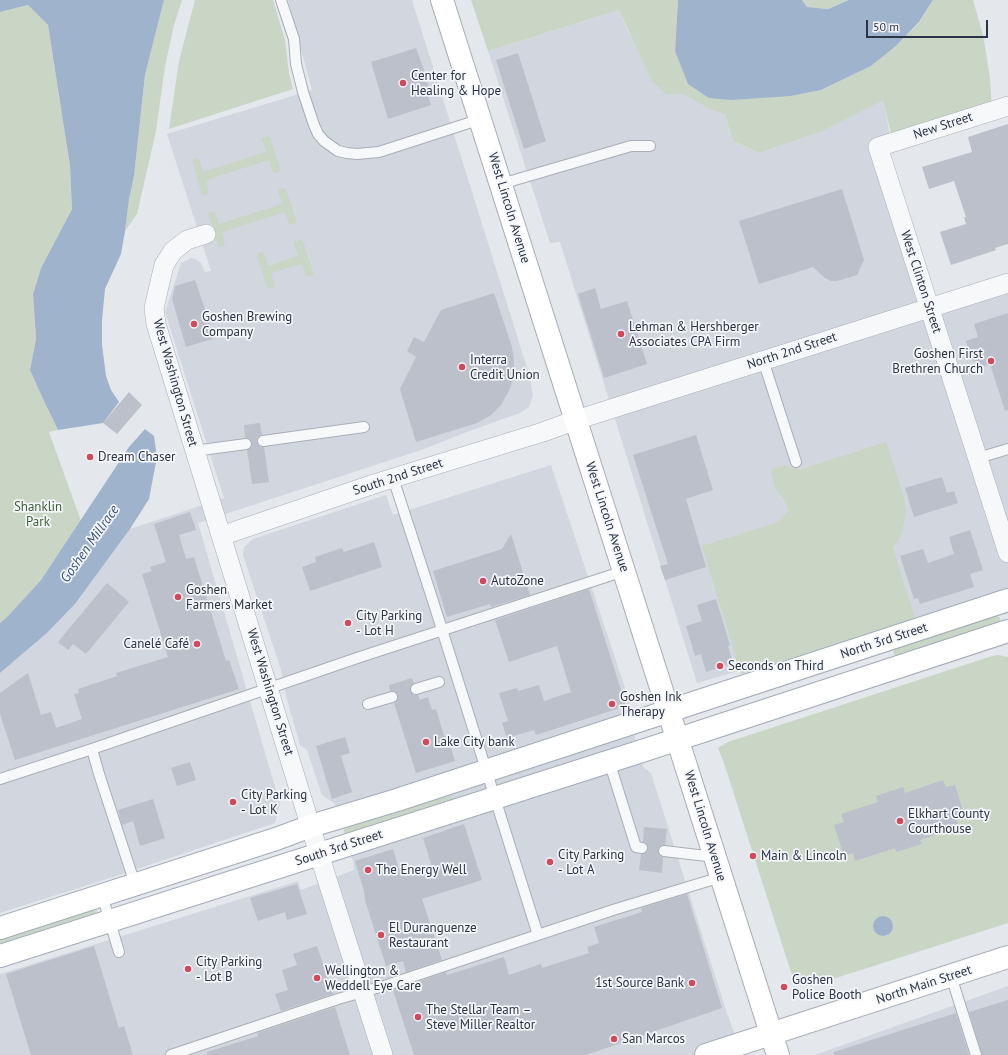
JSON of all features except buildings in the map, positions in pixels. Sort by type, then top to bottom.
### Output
[{"type":"main road","name":"West Lincoln Avenue","points":[[442,0],[778,1055]]},
{"type":"main road","name":"North 3rd Street","points":[[669,711],[1008,600]]},
{"type":"main road","points":[[678,739],[1008,631]]},
{"type":"main road","points":[[0,928],[669,711]]},
{"type":"main road","name":"South 3rd Street","points":[[0,956],[678,739]]},
{"type":"main road","name":"North Main Street","points":[[706,1055],[1008,957]]},
{"type":"street","name":"New Street","points":[[878,147],[1008,106]]},
{"type":"street","name":"West Clinton Street","points":[[878,147],[1008,553]]},
{"type":"street","name":"West Washington Street","points":[[206,234],[187,240],[173,251],[164,265],[154,308],[156,324],[319,854],[383,1055]]},
{"type":"street","name":"North 2nd Street","points":[[576,420],[1008,283]]},
{"type":"street","name":"South 2nd Street","points":[[221,536],[393,478],[543,432],[576,420]]},
{"type":"lane","points":[[281,0],[294,39],[296,64],[303,92],[314,125],[318,134],[324,141],[338,151],[347,154],[379,152],[481,119]]},
{"type":"lane","points":[[501,184],[631,146],[650,146]]},
{"type":"lane","points":[[763,360],[796,462]]},
{"type":"lane","points":[[263,441],[364,427]]},
{"type":"lane","points":[[194,451],[246,444]]},
{"type":"lane","points":[[978,458],[1008,449]]},
{"type":"lane","points":[[393,478],[538,935]]},
{"type":"lane","points":[[0,779],[442,630],[624,571]]},
{"type":"lane","points":[[416,689],[439,682]]},
{"type":"lane","points":[[368,704],[392,697]]},
{"type":"lane","points":[[92,749],[135,884]]},
{"type":"lane","points":[[609,761],[636,847],[642,848]]},
{"type":"lane","points":[[664,851],[718,867]]},
{"type":"lane","points":[[171,1055],[190,1052],[363,992],[538,935],[718,867]]},
{"type":"lane","points":[[102,895],[119,952]]},
{"type":"lane","points":[[951,976],[976,1055]]},
{"type":"shaded area","points":[[288,0],[412,0],[529,374],[533,396],[529,407],[520,413],[424,449],[198,523],[280,804],[275,823],[0,913],[0,673],[47,633],[75,604],[130,529],[224,498],[165,312],[181,263],[191,258],[196,259],[201,263],[205,272],[211,271],[167,134],[312,90]]},
{"type":"shaded area","points":[[619,10],[629,33],[667,95],[683,94],[709,109],[725,115],[733,141],[759,153],[823,131],[883,99],[893,142],[878,147],[1008,553],[1008,596],[981,601],[697,683],[560,242],[550,243],[488,51]]},
{"type":"shaded area","points":[[1008,285],[1008,545],[934,309]]},
{"type":"shaded area","points":[[551,465],[630,703],[627,708],[643,767],[651,773],[725,1007],[742,1055],[0,1055],[0,974],[298,881],[301,890],[354,870],[353,861],[335,804],[322,795],[307,750],[300,745],[286,696],[281,670],[243,555],[244,547],[253,539],[386,495],[393,515]]},
{"type":"shaded area","points":[[1008,986],[1008,1055],[815,1055]]},
{"type":"green space","points":[[164,0],[182,0],[174,25],[165,66],[156,131],[137,214],[125,231],[134,176],[145,75]]},
{"type":"green space","points":[[195,0],[273,0],[285,40],[289,73],[293,89],[169,129],[179,61]]},
{"type":"green space","points":[[471,0],[678,0],[675,51],[791,96],[821,90],[871,66],[896,46],[919,23],[933,0],[973,0],[983,35],[990,78],[992,111],[893,142],[883,100],[823,131],[759,153],[733,141],[725,115],[709,109],[683,94],[667,95],[652,81],[619,10],[488,51]]},
{"type":"green space","points":[[802,0],[849,0],[828,9],[807,7]]},
{"type":"green space","name":"Shanklin Park","points":[[28,5],[48,25],[70,166],[72,209],[41,268],[33,294],[36,339],[30,370],[58,430],[49,432],[81,521],[41,580],[0,623],[0,12]]},
{"type":"green space","points":[[268,136],[280,168],[278,173],[273,173],[269,160],[206,180],[209,193],[202,195],[192,160],[197,158],[199,159],[203,172],[266,152],[262,138]]},
{"type":"green space","points":[[279,189],[286,189],[296,223],[289,224],[285,212],[222,232],[225,245],[218,246],[208,212],[214,211],[219,224],[282,204],[278,191]]},
{"type":"green space","points":[[295,241],[303,241],[313,275],[307,277],[301,264],[271,273],[275,287],[269,289],[267,287],[257,254],[261,252],[264,253],[268,266],[298,256],[294,243]]},
{"type":"green space","points":[[886,442],[904,498],[906,512],[900,537],[893,548],[915,619],[741,674],[702,546],[778,522],[788,511],[785,501],[776,490],[771,472],[772,469],[788,465],[799,470]]},
{"type":"green space","points":[[995,616],[1000,618],[1000,621],[997,623],[898,655],[893,653],[896,648]]},
{"type":"green space","points":[[998,655],[1008,657],[1008,923],[814,985],[807,986],[800,984],[794,979],[790,969],[718,748],[728,742]]},
{"type":"green space","points":[[451,794],[451,801],[345,835],[344,829]]},
{"type":"green space","points":[[93,910],[98,912],[97,914],[0,946],[0,940]]},
{"type":"water","points":[[0,0],[164,0],[145,75],[134,176],[121,254],[105,289],[102,320],[102,345],[106,376],[111,390],[119,402],[103,423],[58,430],[30,370],[36,339],[33,294],[41,268],[72,209],[70,166],[48,25],[28,5],[0,12]]},
{"type":"water","points":[[678,0],[802,0],[807,7],[828,9],[849,0],[933,0],[919,22],[896,46],[871,66],[821,90],[791,96],[731,100],[709,98],[688,84],[675,51]]},
{"type":"water","name":"Goshen Millrace","points":[[145,429],[154,436],[157,457],[149,499],[130,529],[75,604],[47,633],[0,673],[0,623],[41,580],[129,447]]},
{"type":"water","points":[[879,916],[887,916],[893,922],[893,930],[887,936],[879,936],[873,930],[873,922]]},
{"type":"place","name":"Center for Healing & Hope","points":[[403,83]]},
{"type":"place","name":"Goshen Brewing Company","points":[[194,324]]},
{"type":"place","name":"Lehman & Hershberger Associates CPA Firm","points":[[621,334]]},
{"type":"place","name":"Goshen First Brethren Church","points":[[991,361]]},
{"type":"place","name":"Interra Credit Union","points":[[462,367]]},
{"type":"place","name":"Dream Chaser","points":[[90,457]]},
{"type":"place","name":"AutoZone","points":[[483,581]]},
{"type":"place","name":"Goshen Farmers Market","points":[[178,597]]},
{"type":"place","name":"City Parking - Lot H","points":[[348,623]]},
{"type":"place","name":"Canelé Café","points":[[197,644]]},
{"type":"place","name":"Seconds on Third","points":[[720,666]]},
{"type":"place","name":"Goshen Ink Therapy","points":[[612,704]]},
{"type":"place","name":"Lake City bank","points":[[426,742]]},
{"type":"place","name":"City Parking - Lot K","points":[[233,802]]},
{"type":"place","name":"Elkhart County Courthouse","points":[[900,821]]},
{"type":"place","name":"Main & Lincoln","points":[[753,856]]},
{"type":"place","name":"City Parking - Lot A","points":[[550,862]]},
{"type":"place","name":"The Energy Well","points":[[368,870]]},
{"type":"place","name":"El Duranguenze Restaurant","points":[[381,935]]},
{"type":"place","name":"City Parking - Lot B","points":[[188,969]]},
{"type":"place","name":"Wellington & Weddell Eye Care","points":[[317,978]]},
{"type":"place","name":"1st Source Bank","points":[[692,983]]},
{"type":"place","name":"Goshen Police Booth","points":[[784,987]]},
{"type":"place","name":"The Stellar Team – Steve Miller Realtor","points":[[418,1017]]},
{"type":"place","name":"San Marcos","points":[[614,1039]]}]
